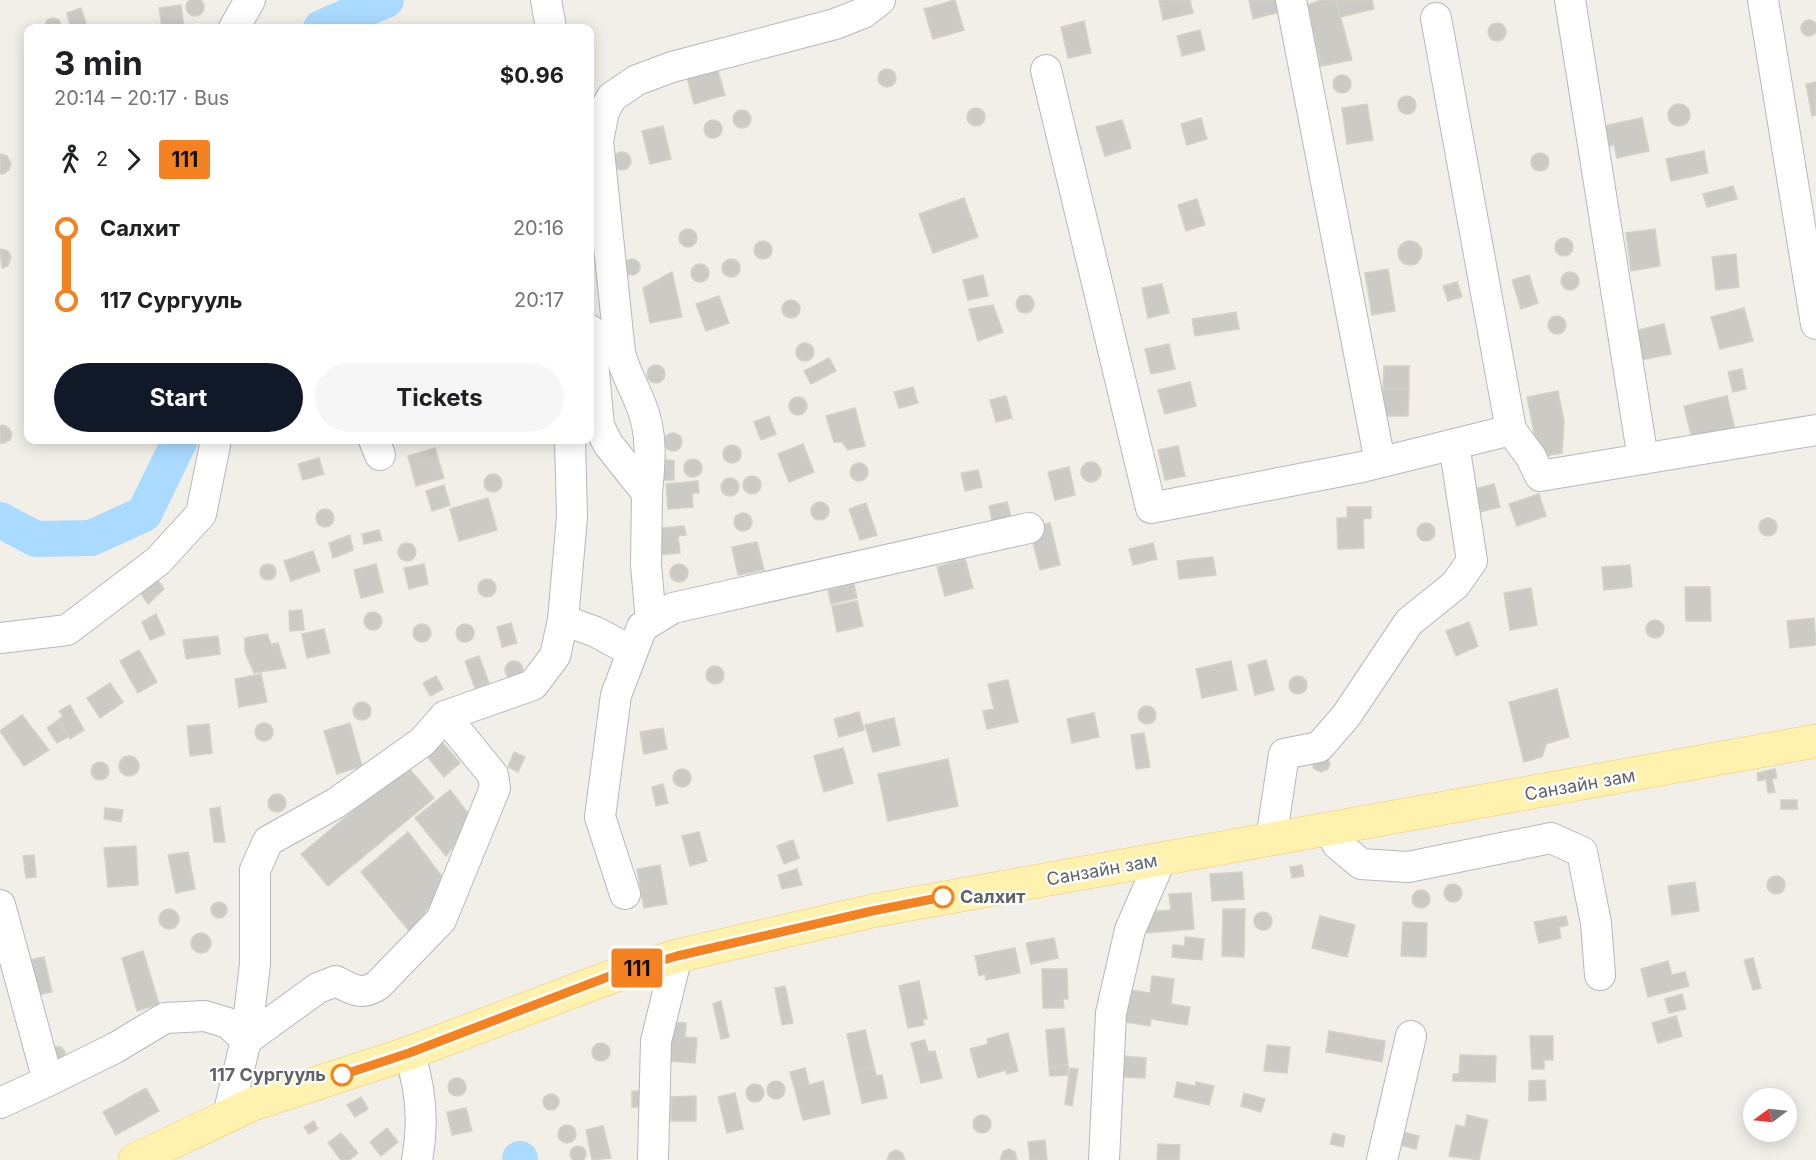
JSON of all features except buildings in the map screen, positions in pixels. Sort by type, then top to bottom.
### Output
[{"type":"main road","name":"Санзайн зам","points":[[135,1160],[252,1104],[409,1053],[610,976],[677,956],[872,911],[1332,830],[1816,741]]},
{"type":"street","points":[[236,24],[249,0]]},
{"type":"street","points":[[546,0],[550,24]]},
{"type":"street","points":[[651,621],[646,565],[650,439],[642,406],[628,378],[620,353],[598,141],[604,111],[612,97],[638,80],[672,67],[835,24],[863,13],[880,0]]},
{"type":"street","points":[[1291,0],[1380,462]]},
{"type":"street","points":[[1570,0],[1643,459]]},
{"type":"street","points":[[1763,0],[1816,324]]},
{"type":"street","points":[[1436,18],[1511,430],[1531,457],[1540,477],[1816,430]]},
{"type":"street","points":[[1046,70],[1151,508],[1380,462],[1511,430]]},
{"type":"street","points":[[594,373],[599,426],[608,444],[647,493]]},
{"type":"street","points":[[0,638],[67,630],[158,561],[201,514],[215,444]]},
{"type":"street","points":[[228,1115],[246,1040],[255,964],[255,870],[268,841],[336,803],[422,742],[445,716],[533,685],[555,656],[563,620],[572,517],[570,444]]},
{"type":"street","points":[[1271,840],[1284,754],[1319,747],[1346,716],[1409,622],[1455,585],[1472,561],[1454,444]]},
{"type":"street","points":[[625,894],[600,817],[616,695],[642,627],[673,608],[1029,528]]},
{"type":"street","points":[[563,620],[596,632],[631,651]]},
{"type":"street","points":[[246,1040],[318,988],[336,981],[355,992],[368,992],[378,985],[441,920],[495,784],[493,775],[445,716]]},
{"type":"street","points":[[1332,830],[1337,844],[1361,864],[1408,867],[1551,838],[1582,852],[1596,923],[1600,975]]},
{"type":"street","points":[[1104,1160],[1111,1012],[1130,930],[1161,859]]},
{"type":"street","points":[[0,905],[48,1081]]},
{"type":"street","points":[[653,1160],[656,1041],[677,956]]},
{"type":"street","points":[[0,1102],[115,1048],[165,1018],[205,1016],[228,1023],[246,1040]]},
{"type":"street","points":[[1382,1160],[1411,1036]]},
{"type":"street","points":[[409,1053],[419,1081],[421,1139],[417,1160]]},
{"type":"waterway","points":[[330,24],[386,0]]},
{"type":"waterway","points":[[0,520],[36,539],[91,538],[144,514],[178,444]]},
{"type":"bus line","name":"111","points":[[342,1075],[409,1053],[610,976],[677,956],[943,897]]},
{"type":"place","name":"Салхит","points":[[943,897]]},
{"type":"place","name":"117 Сургууль","points":[[342,1075]]}]
